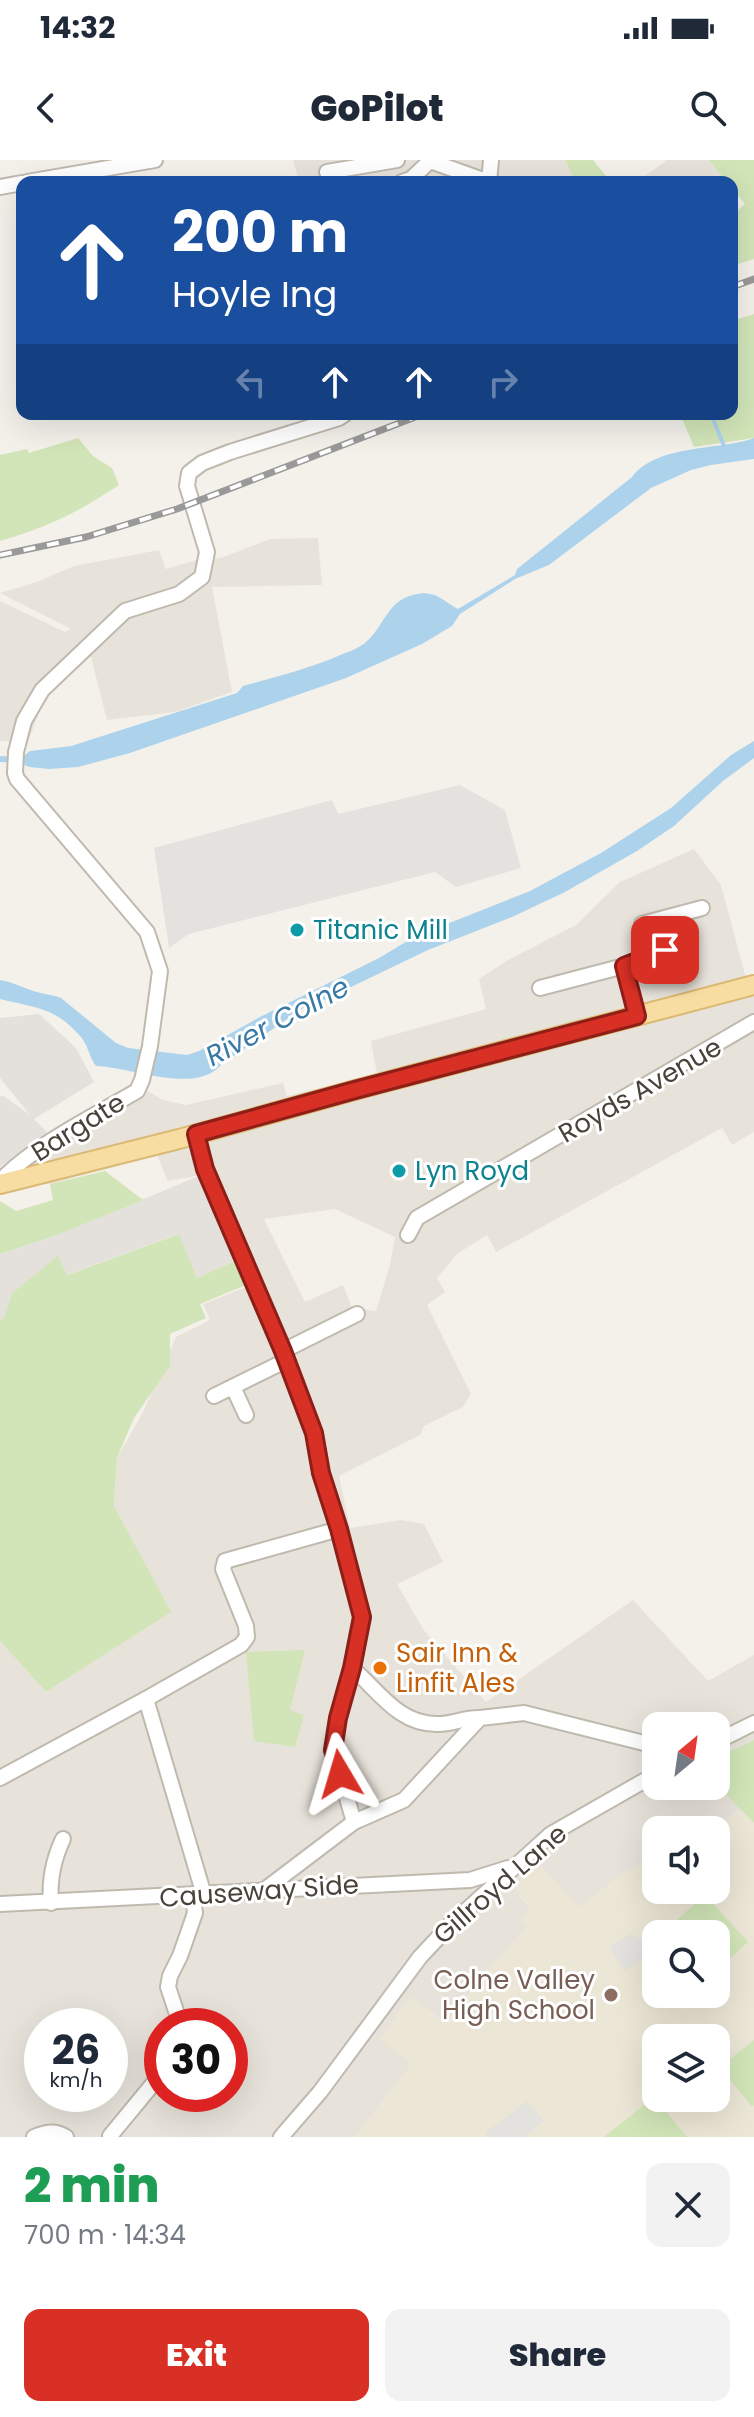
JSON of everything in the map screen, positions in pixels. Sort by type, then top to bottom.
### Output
[{"type":"main road","points":[[0,1182],[196,1134],[754,985]]},
{"type":"street","points":[[60,176],[155,160]]},
{"type":"street","points":[[327,172],[397,160]]},
{"type":"street","points":[[426,161],[471,176]]},
{"type":"street","name":"Bargate","points":[[0,1182],[10,1170],[58,1138],[137,1091],[150,1046],[160,971],[147,932],[17,779],[15,760],[24,721],[42,690],[125,611],[179,594],[202,577],[207,552],[187,486],[189,473],[202,463],[230,452],[329,420]]},
{"type":"street","points":[[642,924],[702,908]]},
{"type":"street","points":[[540,988],[624,966],[665,950],[675,940],[678,915]]},
{"type":"street","points":[[624,966],[637,1016]]},
{"type":"street","name":"Royds Avenue","points":[[408,1235],[417,1218],[754,1022]]},
{"type":"street","points":[[196,1134],[205,1169],[285,1356],[314,1433],[321,1473],[362,1617],[333,1750],[354,1822]]},
{"type":"street","points":[[214,1396],[357,1314]]},
{"type":"street","points":[[233,1387],[246,1415]]},
{"type":"street","points":[[0,1778],[241,1645],[247,1637],[246,1626],[223,1569],[225,1561],[339,1529]]},
{"type":"street","points":[[352,1668],[396,1711],[420,1723],[439,1725],[469,1717],[524,1713],[642,1742]]},
{"type":"street","points":[[146,1699],[198,1895],[195,1913],[170,1976],[168,1987],[175,2008]]},
{"type":"street","points":[[263,1891],[354,1822],[404,1800],[480,1718]]},
{"type":"street","points":[[730,1735],[754,1723]]},
{"type":"street","name":"Gillroyd Lane","points":[[281,2137],[320,2092],[433,1941],[551,1834],[642,1782]]},
{"type":"street","points":[[51,1903],[50,1882],[55,1856],[63,1839]]},
{"type":"street","name":"Causeway Side","points":[[0,1904],[470,1880],[516,1865]]},
{"type":"street","points":[[110,2136],[144,2095]]},
{"type":"street","points":[[34,2137],[47,2132],[66,2137]]},
{"type":"shaded area","points":[[293,160],[565,160],[573,176],[297,176]]},
{"type":"shaded area","points":[[667,160],[709,160],[722,176],[645,176]]},
{"type":"shaded area","points":[[318,538],[322,585],[212,587],[232,692],[175,712],[107,720],[91,657],[83,659],[44,699],[28,742],[0,741],[0,601],[65,632],[71,629],[0,593],[74,566],[159,550],[166,569],[200,559],[221,558],[270,539]]},
{"type":"shaded area","points":[[460,785],[505,810],[521,868],[456,887],[435,872],[189,934],[169,948],[154,848],[332,800],[338,814]]},
{"type":"shaded area","points":[[694,849],[721,885],[746,978],[754,977],[754,1132],[732,1145],[722,1128],[496,1252],[487,1235],[457,1254],[437,1278],[445,1292],[427,1305],[471,1394],[463,1407],[424,1426],[420,1435],[339,1476],[350,1528],[401,1520],[424,1524],[443,1562],[397,1584],[423,1629],[486,1702],[633,1600],[708,1681],[754,1655],[754,1740],[730,1751],[730,1712],[642,1712],[642,1800],[730,1798],[741,1809],[730,1817],[642,1816],[642,1864],[619,1876],[580,1908],[536,1862],[510,1884],[530,1907],[527,1928],[483,1974],[448,2024],[410,1997],[412,2064],[355,2137],[0,2137],[0,1641],[46,1692],[170,1612],[114,1506],[117,1458],[143,1412],[176,1337],[210,1320],[203,1304],[249,1286],[201,1175],[168,1181],[157,1155],[50,1184],[37,1184],[26,1150],[122,1092],[132,1082],[163,1100],[186,1105],[283,1083],[287,1096],[377,1074],[371,1041],[486,1009],[479,979],[508,960],[576,925],[620,882]],"holes":[[[335,1209],[395,1237],[376,1311],[352,1308],[343,1285],[305,1302],[264,1219]]]},
{"type":"shaded area","points":[[39,1014],[76,1048],[94,1082],[34,1119],[49,1134],[0,1167],[0,1096],[30,1115],[0,1078],[0,1018]]},
{"type":"shaded area","points":[[201,1175],[237,1260],[197,1278],[178,1234],[66,1275],[58,1257],[12,1293],[4,1319],[0,1321],[0,1254],[60,1234]]},
{"type":"shaded area","name":"Colne Valley High School","points":[[741,1809],[754,1823],[754,2137],[355,2137],[412,2064],[380,2039],[410,1997],[449,2024],[483,1974],[527,1928],[520,1919],[530,1906],[509,1884],[536,1862],[580,1907],[619,1876],[642,1864],[642,1904],[730,1904],[730,1817]]},
{"type":"shaded area","points":[[631,1933],[637,1939],[642,1937],[642,1958],[626,1971],[609,1947]]},
{"type":"shaded area","points":[[527,2101],[544,2121],[523,2137],[488,2137],[485,2133]]},
{"type":"green space","points":[[565,160],[593,160],[606,176],[573,176]]},
{"type":"green space","points":[[709,160],[754,160],[754,259],[738,264],[738,210],[745,204],[738,195],[738,176],[722,176]]},
{"type":"green space","points":[[754,314],[754,438],[694,447],[683,420],[738,420],[738,319]]},
{"type":"green space","points":[[78,438],[93,456],[112,468],[119,485],[62,518],[0,541],[0,455],[27,449],[29,453]]},
{"type":"green space","points":[[105,1171],[143,1200],[60,1234],[0,1254],[0,1201],[16,1211],[53,1200],[50,1184]]},
{"type":"green space","points":[[179,1234],[197,1278],[237,1260],[246,1285],[200,1304],[206,1318],[170,1334],[170,1366],[134,1418],[117,1458],[114,1506],[171,1612],[46,1692],[0,1641],[0,1321],[4,1318],[12,1293],[58,1256],[67,1275]]},
{"type":"green space","points":[[305,1650],[290,1710],[304,1715],[295,1747],[254,1741],[246,1652]]},
{"type":"green space","points":[[754,1740],[754,1823],[730,1798],[730,1751]]},
{"type":"green space","points":[[695,1904],[713,1904],[728,1920],[677,1920]]},
{"type":"green space","points":[[730,1922],[748,1942],[730,1958]]},
{"type":"green space","points":[[754,2040],[752,2107],[730,2080],[730,2059]]},
{"type":"green space","points":[[642,2107],[642,2112],[666,2112],[687,2137],[604,2137]]},
{"type":"water","points":[[754,438],[754,459],[691,470],[651,488],[549,565],[515,579],[460,614],[452,626],[422,644],[346,678],[130,753],[78,767],[49,769],[0,762],[0,756],[22,757],[30,751],[71,746],[237,693],[243,686],[338,656],[366,642],[391,609],[404,598],[432,594],[458,609],[515,575],[517,569],[643,466],[673,453]]},
{"type":"water","name":"River Colne","points":[[754,741],[754,758],[723,781],[674,826],[637,851],[565,892],[512,917],[428,950],[306,1006],[210,1074],[179,1079],[96,1066],[83,1040],[62,1020],[44,1010],[0,999],[0,980],[11,982],[61,998],[116,1043],[128,1048],[187,1055],[199,1051],[414,937],[530,891],[601,853],[671,808],[731,755]]},
{"type":"waterway","points":[[713,420],[724,446]]},
{"type":"railway","points":[[738,285],[754,279]]},
{"type":"railway","points":[[0,555],[86,537],[177,509],[407,420]]},
{"type":"place","name":"Titanic Mill","points":[[297,930]]},
{"type":"place","name":"Lyn Royd","points":[[399,1171]]},
{"type":"place","name":"Sair Inn & Linfit Ales","points":[[380,1668]]},
{"type":"place","name":"Colne Valley High School","points":[[611,1995]]},
{"type":"route","points":[[340,1774],[333,1750],[362,1617],[321,1473],[314,1433],[283,1351],[205,1169],[196,1134],[637,1016],[624,966],[665,950]]}]
